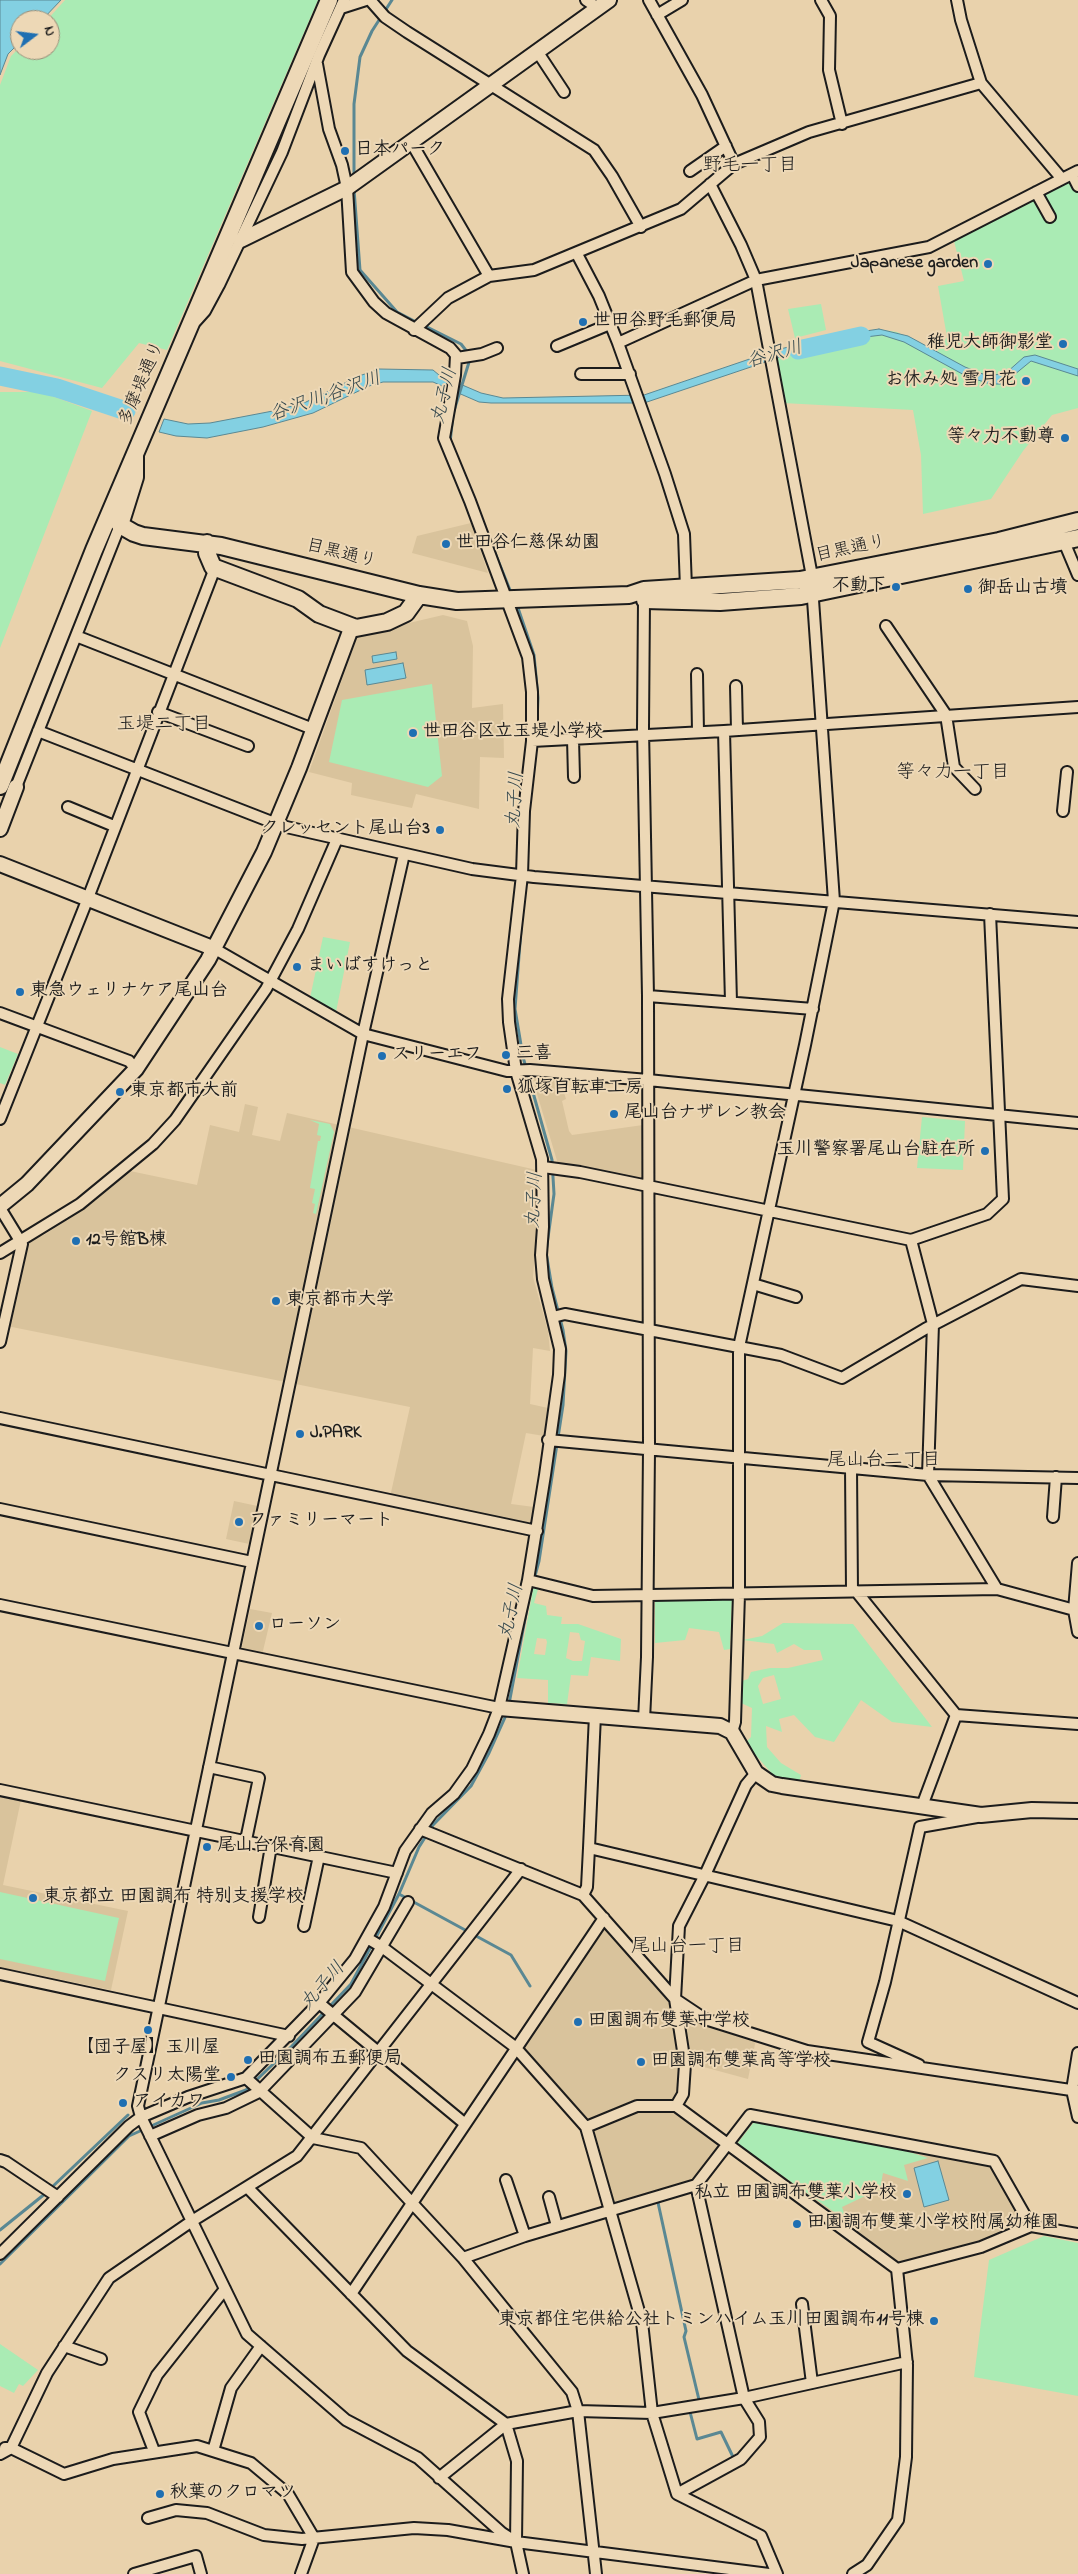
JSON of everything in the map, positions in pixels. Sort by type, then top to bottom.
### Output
[{"type":"main road","name":"多摩堤通り","points":[[8,786],[61,629],[190,326],[338,3]]},
{"type":"main road","points":[[120,525],[135,477],[135,454]]},
{"type":"main road","name":"目黒通り","points":[[636,598],[644,590],[813,586],[1078,521]]},
{"type":"main road","name":"目黒通り","points":[[120,525],[143,536],[207,543],[419,595],[456,601],[636,598],[720,602],[1071,540]]},
{"type":"main road","points":[[207,543],[210,564],[214,568],[298,599],[319,614],[359,628],[387,622],[406,613],[419,595]]},
{"type":"street","points":[[190,326],[205,311],[282,152],[317,64],[338,3],[366,0]]},
{"type":"street","points":[[370,0],[382,13],[594,150],[612,176],[641,227]]},
{"type":"street","points":[[586,0],[603,4]]},
{"type":"street","points":[[648,0],[702,95],[734,164]]},
{"type":"street","points":[[657,15],[682,0]]},
{"type":"street","points":[[821,0],[830,16],[829,70],[842,124]]},
{"type":"street","points":[[957,0],[961,20],[981,83],[1071,175],[1078,186]]},
{"type":"street","points":[[241,240],[349,187],[603,4]]},
{"type":"street","points":[[537,51],[564,92]]},
{"type":"street","points":[[0,2254],[53,2193],[141,2117],[188,2097],[246,2078],[320,2003],[355,1959],[384,1906],[406,1851],[432,1813],[454,1794],[472,1769],[504,1709],[530,1580],[554,1441],[560,1349],[558,1316],[543,1279],[541,1255],[551,1168],[532,1121],[522,1071],[509,1022],[508,999],[526,876],[524,811],[537,741],[528,657],[513,599],[444,438],[456,375],[457,358],[450,348],[386,313],[374,302],[352,272],[349,187],[329,129],[317,64]]},
{"type":"street","points":[[416,329],[426,317],[448,298],[489,276],[534,270],[681,210],[734,164],[809,132],[981,83]]},
{"type":"street","points":[[411,142],[489,276]]},
{"type":"street","points":[[690,172],[726,146]]},
{"type":"street","points":[[618,343],[756,280],[929,247],[1071,175]]},
{"type":"street","points":[[710,184],[741,245],[756,280],[813,586],[834,900],[739,1347],[741,1458],[739,1594],[732,1732]]},
{"type":"street","points":[[1036,192],[1050,217]]},
{"type":"street","points":[[577,254],[599,296],[630,374],[684,534],[686,588]]},
{"type":"street","points":[[557,346],[610,324]]},
{"type":"street","points":[[457,358],[482,354],[497,348]]},
{"type":"street","points":[[581,374],[630,374]]},
{"type":"street","points":[[0,829],[8,786],[38,731],[120,525]]},
{"type":"street","points":[[1057,526],[1071,540],[1078,575]]},
{"type":"street","points":[[0,1119],[88,898],[214,568]]},
{"type":"street","points":[[636,598],[643,735],[648,996],[649,1450],[648,1595],[644,1720]]},
{"type":"street","points":[[0,1342],[22,1249],[21,1241],[0,1207],[27,1184],[136,1069],[178,1009],[215,949],[264,852],[352,626]]},
{"type":"street","points":[[886,626],[946,715],[954,767],[975,789]]},
{"type":"street","points":[[76,636],[313,728]]},
{"type":"street","points":[[697,674],[698,732]]},
{"type":"street","points":[[736,686],[738,730]]},
{"type":"street","points":[[537,741],[724,731],[823,722],[1078,707]]},
{"type":"street","points":[[158,712],[248,746]]},
{"type":"street","points":[[38,731],[276,823],[337,839],[472,869],[526,876],[834,900],[1078,922]]},
{"type":"street","points":[[724,731],[731,1002]]},
{"type":"street","points":[[573,739],[574,778]]},
{"type":"street","points":[[1063,811],[1067,772]]},
{"type":"street","points":[[68,807],[114,826]]},
{"type":"street","points":[[0,1253],[80,1204],[153,1144],[175,1120],[270,981],[298,929],[337,839]]},
{"type":"street","points":[[404,854],[363,1034],[272,1475],[195,1830],[138,2106],[150,2136],[247,2334],[346,2420],[418,2458],[502,2533],[516,2542]]},
{"type":"street","points":[[0,864],[215,949],[363,1034],[506,1071],[648,1080],[1078,1123]]},
{"type":"street","points":[[551,1168],[911,1240],[987,1214],[1003,1200],[990,914]]},
{"type":"street","points":[[648,996],[812,1008]]},
{"type":"street","points":[[0,1013],[129,1061],[136,1069]]},
{"type":"street","points":[[911,1240],[933,1324],[928,1475],[997,1589]]},
{"type":"street","points":[[558,1316],[649,1329],[782,1355],[842,1378],[933,1324],[1021,1280],[1078,1286]]},
{"type":"street","points":[[752,1284],[796,1297]]},
{"type":"street","points":[[0,1418],[537,1531]]},
{"type":"street","points":[[554,1441],[928,1475],[1078,1478]]},
{"type":"street","points":[[852,1468],[854,1591],[956,1716],[1078,1724]]},
{"type":"street","points":[[1053,1518],[1056,1477]]},
{"type":"street","points":[[0,1509],[252,1562]]},
{"type":"street","points":[[1078,1563],[1076,1610],[1078,1632]]},
{"type":"street","points":[[530,1580],[593,1596],[997,1589],[1076,1610]]},
{"type":"street","points":[[0,1605],[504,1709],[720,1726],[732,1732],[756,1773],[772,1784],[988,1815]]},
{"type":"street","points":[[583,1895],[587,1887],[590,1848],[595,1715]]},
{"type":"street","points":[[922,1806],[956,1716]]},
{"type":"street","points":[[209,1767],[259,1778],[246,1840]]},
{"type":"street","points":[[676,2106],[683,2094],[685,2064],[675,1999],[679,1926],[746,1785],[756,1773]]},
{"type":"street","points":[[0,1790],[397,1873]]},
{"type":"street","points":[[919,2068],[919,2065],[914,2062],[868,2042],[885,1982],[920,1826],[1032,1810],[1078,1811]]},
{"type":"street","points":[[420,1829],[583,1895],[675,1999],[705,2019],[807,2051],[1075,2091]]},
{"type":"street","points":[[259,1917],[271,1846]]},
{"type":"street","points":[[590,1848],[898,1921],[1078,2003]]},
{"type":"street","points":[[304,1926],[319,1856]]},
{"type":"street","points":[[0,2454],[11,2448],[47,2373],[109,2278],[192,2221],[297,2156],[433,1985],[521,1869]]},
{"type":"street","points":[[150,2136],[198,2115],[226,2108],[259,2092],[355,1992],[408,1902]]},
{"type":"street","points":[[351,2294],[515,2047],[604,1918]]},
{"type":"street","points":[[367,1938],[382,1947],[515,2047],[586,2127],[642,2322],[652,2414],[677,2494],[761,2536],[777,2574]]},
{"type":"street","points":[[0,1974],[288,2036]]},
{"type":"street","points":[[320,2003],[464,2123]]},
{"type":"street","points":[[1078,2053],[1075,2091],[1078,2117]]},
{"type":"street","points":[[246,2078],[259,2092],[313,2138],[361,2148],[463,2258],[572,2392],[578,2411],[596,2574]]},
{"type":"street","points":[[586,2127],[637,2106],[676,2106],[897,2269],[907,2362],[906,2457],[898,2520],[867,2565],[853,2574]]},
{"type":"street","points":[[463,2258],[525,2236],[696,2185],[750,2115],[994,2161],[1031,2226]]},
{"type":"street","points":[[0,2160],[53,2193]]},
{"type":"street","points":[[506,2180],[525,2236]]},
{"type":"street","points":[[677,2494],[741,2459],[760,2437],[758,2422],[744,2398],[696,2185]]},
{"type":"street","points":[[247,2187],[407,2351],[506,2424],[517,2461],[516,2542],[523,2574]]},
{"type":"street","points":[[548,2198],[557,2226]]},
{"type":"street","points":[[897,2269],[980,2247],[1031,2226],[1078,2234]]},
{"type":"street","points":[[154,2451],[139,2412],[157,2375],[225,2289]]},
{"type":"street","points":[[802,2304],[812,2383]]},
{"type":"street","points":[[64,2346],[101,2359]]},
{"type":"street","points":[[213,2451],[232,2388],[261,2346]]},
{"type":"street","points":[[439,2478],[506,2424],[578,2411],[652,2414],[744,2398],[907,2362]]},
{"type":"street","points":[[0,2448],[11,2448],[64,2474],[112,2459],[154,2451],[197,2446],[251,2462],[288,2494],[314,2538]]},
{"type":"street","points":[[148,2518],[176,2510],[207,2513],[264,2536],[314,2538],[414,2528],[448,2530],[516,2542],[594,2550],[697,2569],[769,2574]]},
{"type":"street","points":[[301,2574],[314,2538]]},
{"type":"street","points":[[134,2574],[196,2556],[201,2574]]},
{"type":"shaded area","name":"世田谷仁慈保幼園","points":[[471,523],[488,573],[412,553],[417,536]]},
{"type":"shaded area","name":"世田谷区立玉堤小学校","points":[[443,615],[467,621],[473,646],[472,708],[503,704],[504,758],[480,757],[479,809],[416,794],[412,808],[351,795],[352,783],[309,772],[358,635]]},
{"type":"shaded area","points":[[532,1077],[560,1080],[566,1099],[562,1101],[569,1131],[572,1135],[643,1125],[647,1180],[558,1164]]},
{"type":"shaded area","name":"東京都市大学","points":[[245,1104],[258,1107],[252,1135],[280,1141],[287,1113],[541,1171],[533,1277],[548,1331],[550,1351],[533,1348],[530,1404],[548,1408],[544,1436],[526,1433],[511,1504],[534,1507],[532,1524],[529,1526],[390,1497],[410,1407],[7,1326],[24,1246],[29,1241],[44,1235],[84,1209],[130,1171],[197,1185],[210,1125],[239,1132]]},
{"type":"shaded area","points":[[234,1501],[262,1507],[254,1545],[226,1539]]},
{"type":"shaded area","points":[[250,1609],[272,1613],[262,1655],[241,1651]]},
{"type":"shaded area","name":"東京都立 田園調布 特別支援学校","points":[[0,1790],[22,1795],[3,1885],[128,1911],[111,1990],[0,1967]]},
{"type":"shaded area","points":[[605,1926],[669,2003],[680,2062],[678,2091],[672,2102],[590,2121],[521,2046],[602,1927]]},
{"type":"shaded area","points":[[680,2010],[756,2039],[748,2079],[689,2063]]},
{"type":"shaded area","points":[[638,2109],[676,2111],[720,2147],[695,2181],[617,2205],[612,2202],[592,2129]]},
{"type":"shaded area","name":"私立 田園調布雙葉小学校","points":[[752,2120],[993,2165],[1025,2223],[979,2242],[900,2263],[733,2143]]},
{"type":"green space","points":[[65,0],[318,0],[167,350],[139,343],[102,388],[0,361],[0,85],[10,59],[60,60],[60,10],[56,10]]},
{"type":"green space","points":[[1078,177],[1078,408],[1052,415],[1023,451],[991,499],[923,514],[921,455],[913,410],[783,403],[775,351],[807,342],[883,330],[897,332],[936,353],[947,337],[938,286],[964,281],[954,241]]},
{"type":"green space","points":[[821,304],[826,330],[795,338],[788,309]]},
{"type":"green space","points":[[0,392],[41,392],[92,411],[0,648]]},
{"type":"green space","points":[[432,684],[442,776],[428,787],[329,762],[342,700]]},
{"type":"green space","points":[[323,937],[350,942],[336,1012],[310,998]]},
{"type":"green space","points":[[0,1047],[18,1054],[5,1085],[0,1083]]},
{"type":"green space","points":[[922,1117],[965,1121],[963,1170],[917,1168]]},
{"type":"green space","points":[[310,1120],[330,1124],[334,1132],[316,1214],[313,1213],[315,1204],[312,1203],[315,1189],[310,1188],[318,1141],[320,1141],[321,1136],[317,1135],[319,1124]]},
{"type":"green space","points":[[534,1584],[539,1586],[534,1603],[546,1606],[547,1615],[562,1617],[561,1624],[578,1624],[621,1639],[620,1661],[591,1657],[588,1676],[571,1675],[567,1704],[548,1703],[548,1680],[517,1678]],"holes":[[[570,1632],[579,1633],[581,1640],[585,1641],[582,1661],[573,1661],[566,1658]],[[537,1638],[546,1639],[545,1655],[534,1654]]]},
{"type":"green space","points":[[732,1598],[730,1649],[724,1650],[719,1632],[689,1628],[685,1640],[655,1643],[655,1601]]},
{"type":"green space","points":[[783,1623],[853,1624],[932,1727],[892,1722],[861,1700],[834,1742],[815,1737],[794,1715],[779,1719],[782,1732],[766,1726],[767,1747],[781,1763],[801,1775],[799,1783],[775,1777],[745,1743],[751,1737],[752,1708],[739,1702],[739,1682],[748,1679],[751,1672],[770,1668],[788,1668],[823,1660],[820,1650],[804,1650],[794,1644],[777,1653],[774,1644],[743,1640],[762,1636]],"holes":[[[774,1675],[781,1699],[763,1704],[758,1686],[763,1678]]]},
{"type":"green space","name":"東京都立 田園調布 特別支援学校","points":[[0,1892],[119,1918],[105,1981],[0,1959]]},
{"type":"green space","points":[[754,2122],[900,2149],[928,2158],[904,2165],[908,2181],[883,2173],[880,2189],[842,2207],[847,2221],[737,2144]]},
{"type":"green space","points":[[1044,2236],[1078,2243],[1078,2396],[974,2377],[989,2260]]},
{"type":"green space","points":[[0,2344],[38,2370],[23,2386],[19,2384],[14,2393],[0,2386]]},
{"type":"water","points":[[0,0],[61,0],[52,10],[10,10],[10,52],[0,75]]},
{"type":"water","points":[[879,329],[908,336],[965,367],[988,376],[1006,373],[1024,357],[1035,355],[1078,369],[1078,376],[1031,361],[1003,384],[990,384],[966,376],[904,342],[882,335],[825,342],[644,403],[491,403],[479,402],[433,382],[383,382],[369,386],[313,413],[263,427],[207,438],[176,436],[159,432],[164,419],[188,424],[210,423],[278,410],[306,402],[359,376],[379,369],[433,370],[439,375],[481,393],[503,398],[644,395],[773,351],[826,337]]},
{"type":"water","points":[[396,652],[397,659],[373,663],[372,656]]},
{"type":"water","points":[[403,663],[406,678],[367,685],[365,670]]},
{"type":"water","points":[[938,2161],[949,2200],[924,2207],[914,2168]]},
{"type":"waterway","name":"丸子川","points":[[354,178],[354,104],[360,57],[372,31],[392,0]]},
{"type":"waterway","name":"丸子川","points":[[354,189],[360,270],[397,312],[418,323]]},
{"type":"waterway","name":"丸子川","points":[[423,325],[461,344],[468,353]]},
{"type":"waterway","name":"谷沢川","points":[[798,350],[861,336]]},
{"type":"waterway","name":"丸子川","points":[[450,443],[453,414],[470,359]]},
{"type":"waterway","name":"谷沢川;谷沢川","points":[[0,376],[57,388],[126,411]]},
{"type":"waterway","name":"丸子川","points":[[489,538],[512,595]]},
{"type":"waterway","name":"丸子川","points":[[517,605],[534,655],[538,698],[537,721]]},
{"type":"waterway","name":"丸子川","points":[[509,1704],[529,1598],[539,1561],[563,1405],[566,1351],[546,1252],[554,1194],[552,1160],[523,1057],[515,1009],[522,916]]},
{"type":"waterway","name":"丸子川","points":[[0,2264],[129,2136],[202,2103],[219,2100],[246,2090],[292,2046],[351,1984],[399,1894],[419,1847],[433,1825],[471,1786],[489,1753],[507,1713]]},
{"type":"waterway","points":[[399,1894],[511,1955],[530,1986]]},
{"type":"waterway","points":[[51,2188],[128,2115]]},
{"type":"waterway","points":[[0,2230],[46,2193]]},
{"type":"waterway","points":[[657,2198],[686,2331],[684,2337],[700,2404]]},
{"type":"waterway","points":[[689,2408],[697,2439],[721,2432],[735,2461]]},
{"type":"place","name":"日本パーク","points":[[345,151]]},
{"type":"place","name":"Japanese garden","points":[[988,264]]},
{"type":"place","name":"世田谷野毛郵便局","points":[[583,322]]},
{"type":"place","name":"稚児大師御影堂","points":[[1063,344]]},
{"type":"place","name":"お休み処 雪月花","points":[[1026,381]]},
{"type":"place","name":"等々力不動尊","points":[[1065,438]]},
{"type":"place","name":"世田谷仁慈保幼園","points":[[446,544]]},
{"type":"place","name":"不動下","points":[[896,587]]},
{"type":"place","name":"御岳山古墳","points":[[968,589]]},
{"type":"place","name":"世田谷区立玉堤小学校","points":[[413,733]]},
{"type":"place","name":"クレッセント尾山台3","points":[[440,830]]},
{"type":"place","name":"まいばすけっと","points":[[297,967]]},
{"type":"place","name":"東急ウェリナケア尾山台","points":[[20,992]]},
{"type":"place","name":"三喜","points":[[506,1055]]},
{"type":"place","name":"スリーエフ","points":[[382,1056]]},
{"type":"place","name":"狐塚自転車工房","points":[[507,1089]]},
{"type":"place","name":"東京都市大前","points":[[120,1092]]},
{"type":"place","name":"尾山台ナザレン教会","points":[[614,1114]]},
{"type":"place","name":"玉川警察署尾山台駐在所","points":[[985,1151]]},
{"type":"place","name":"12号館B棟","points":[[76,1241]]},
{"type":"place","name":"東京都市大学","points":[[276,1301]]},
{"type":"place","name":"J.PARK","points":[[300,1434]]},
{"type":"place","name":"ファミリーマート","points":[[239,1522]]},
{"type":"place","name":"ローソン","points":[[259,1626]]},
{"type":"place","name":"尾山台保育園","points":[[207,1847]]},
{"type":"place","name":"東京都立 田園調布 特別支援学校","points":[[33,1898]]},
{"type":"place","name":"田園調布雙葉中学校","points":[[578,2022]]},
{"type":"place","name":"【団子屋】玉川屋","points":[[148,2030]]},
{"type":"place","name":"田園調布五郵便局","points":[[248,2060]]},
{"type":"place","name":"田園調布雙葉高等学校","points":[[641,2062]]},
{"type":"place","name":"クスリ太陽堂","points":[[231,2077]]},
{"type":"place","name":"アイカワ","points":[[123,2103]]},
{"type":"place","name":"私立 田園調布雙葉小学校","points":[[907,2194]]},
{"type":"place","name":"田園調布雙葉小学校附属幼稚園","points":[[797,2224]]},
{"type":"place","name":"東京都住宅供給公社トミンハイム玉川田園調布11号棟","points":[[934,2321]]},
{"type":"place","name":"秋葉のクロマツ","points":[[160,2494]]},
{"type":"district","name":"野毛一丁目","points":[[750,167]]},
{"type":"district","name":"玉堤二丁目","points":[[164,726]]},
{"type":"district","name":"等々力一丁目","points":[[953,774]]},
{"type":"district","name":"尾山台二丁目","points":[[884,1462]]},
{"type":"district","name":"尾山台一丁目","points":[[688,1948]]}]
